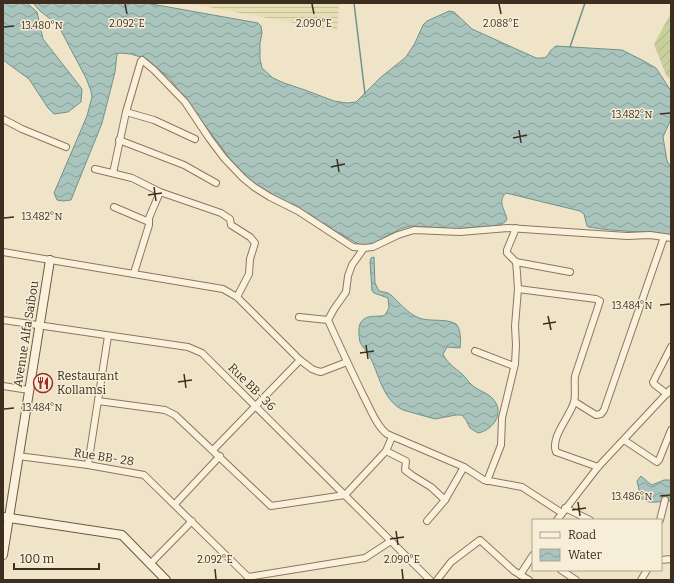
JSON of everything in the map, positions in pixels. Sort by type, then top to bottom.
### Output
[{"type":"street","points":[[113,173],[126,112],[142,60],[154,70],[185,102],[224,158],[243,178],[270,198],[298,211],[354,247],[373,247],[398,234],[410,230],[460,232],[516,228],[627,236],[650,235],[671,238]]},
{"type":"street","points":[[126,112],[154,120],[195,139]]},
{"type":"street","points":[[3,119],[22,129],[66,147]]},
{"type":"street","points":[[119,140],[184,165],[216,183]]},
{"type":"street","points":[[95,169],[132,178],[160,192],[227,216],[230,219],[231,224],[255,242],[250,259],[249,274],[237,297]]},
{"type":"street","points":[[134,274],[149,218],[160,192]]},
{"type":"street","points":[[114,207],[149,222]]},
{"type":"street","points":[[516,228],[507,253],[516,262],[570,272]]},
{"type":"street","points":[[574,402],[596,415],[601,414],[604,410],[664,237]]},
{"type":"street","points":[[328,320],[346,292],[348,276],[352,265],[364,248]]},
{"type":"street","points":[[3,252],[223,289],[237,297],[300,360],[312,369],[321,372],[347,362]]},
{"type":"street","name":"Avenue Alfa Saibou","points":[[3,555],[6,517],[18,456],[50,260]]},
{"type":"street","points":[[487,481],[501,445],[502,418],[514,366],[518,289],[516,262]]},
{"type":"street","points":[[518,289],[600,300],[575,376],[574,402],[560,431],[555,450],[598,467]]},
{"type":"street","points":[[299,317],[328,320]]},
{"type":"street","name":"Rue BB- 36","points":[[3,320],[195,349],[202,353],[430,580]]},
{"type":"street","points":[[328,320],[371,412],[382,429],[392,437],[464,467],[487,481],[522,487],[563,511],[587,519]]},
{"type":"street","points":[[88,465],[108,336]]},
{"type":"street","points":[[558,519],[598,467],[669,391],[654,384],[653,382],[671,347]]},
{"type":"street","points":[[475,351],[514,366]]},
{"type":"street","points":[[213,450],[300,360]]},
{"type":"street","points":[[3,386],[29,390]]},
{"type":"street","points":[[98,401],[170,412],[175,415],[220,456],[271,506],[345,495],[386,450],[392,437]]},
{"type":"street","points":[[624,440],[657,462],[671,430]]},
{"type":"street","points":[[386,450],[406,461],[405,470],[431,487],[445,500]]},
{"type":"street","name":"Rue BB- 28","points":[[18,456],[88,465],[144,475],[249,578]]},
{"type":"street","points":[[175,504],[220,456]]},
{"type":"street","points":[[427,522],[445,500],[464,467]]},
{"type":"street","points":[[660,519],[665,500]]},
{"type":"street","points":[[6,517],[122,535],[166,580]]},
{"type":"street","points":[[150,564],[192,521]]},
{"type":"street","points":[[437,580],[451,562],[480,540],[520,575],[529,580]]},
{"type":"street","points":[[249,578],[363,558],[376,552],[391,541]]},
{"type":"street","points":[[520,575],[532,557]]},
{"type":"street","points":[[562,571],[576,580]]},
{"type":"street","points":[[641,580],[646,571]]},
{"type":"shaded area","points":[[187,3],[339,3],[337,31]]},
{"type":"green space","points":[[671,13],[671,80],[666,75],[654,44]]},
{"type":"water","points":[[3,3],[27,3],[37,12],[43,39],[82,89],[81,102],[68,112],[54,114],[48,108],[29,79],[3,60]]},
{"type":"water","points":[[33,3],[146,3],[258,23],[261,26],[262,33],[260,43],[260,59],[262,68],[273,78],[334,101],[347,103],[356,102],[380,78],[406,57],[415,43],[423,25],[427,21],[449,11],[454,12],[472,29],[536,58],[544,58],[556,46],[622,50],[656,68],[671,91],[671,119],[663,137],[667,161],[671,167],[671,235],[589,227],[587,226],[584,214],[580,211],[506,193],[502,199],[502,206],[507,219],[498,226],[454,229],[410,226],[400,229],[370,245],[360,245],[263,190],[249,179],[231,160],[170,79],[147,59],[131,54],[120,53],[117,54],[115,72],[102,123],[71,200],[57,200],[54,193],[87,116],[92,97],[86,78],[58,25],[40,11]]},
{"type":"water","points":[[374,257],[375,283],[379,291],[390,294],[407,311],[419,318],[448,321],[458,326],[460,348],[447,347],[443,354],[471,384],[493,399],[498,409],[498,415],[496,420],[489,428],[478,433],[470,428],[462,415],[435,419],[403,410],[390,400],[382,386],[369,355],[360,342],[359,335],[359,326],[365,318],[385,315],[389,308],[388,298],[372,291],[370,262],[371,258]]},
{"type":"water","points":[[641,476],[652,485],[664,480],[671,480],[671,501],[649,502],[641,498],[637,481]]},
{"type":"waterway","points":[[354,3],[365,94]]},
{"type":"waterway","points":[[570,47],[585,3]]},
{"type":"place","name":"Restaurant Kollamsi","points":[[43,383]]}]
